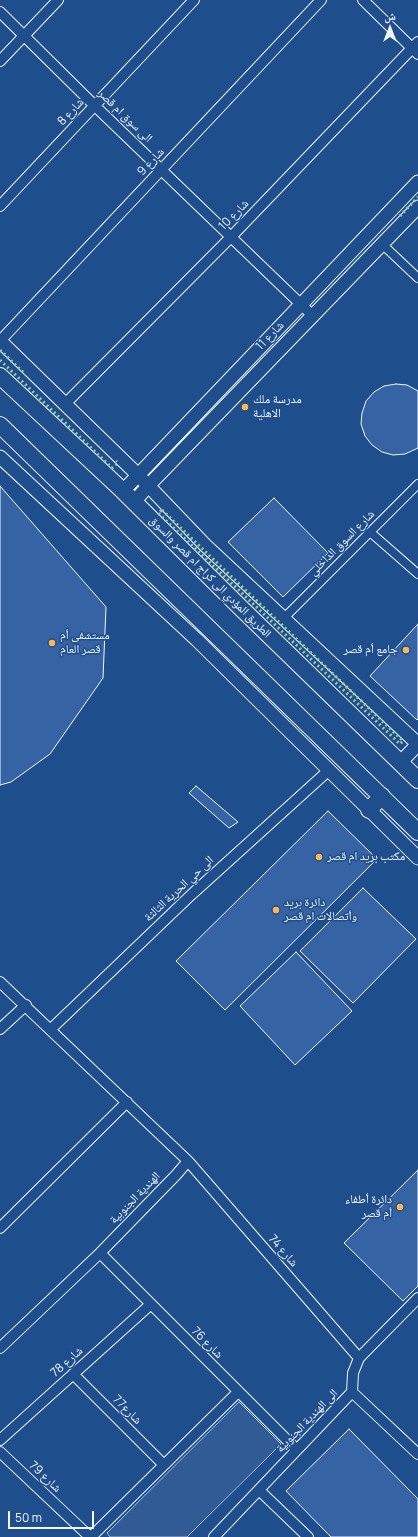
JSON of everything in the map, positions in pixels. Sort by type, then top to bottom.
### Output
[{"type":"main road","name":"الطريق المؤدي الى كراج ام قصر والسوق","points":[[0,376],[123,491],[400,763],[416,774]]},
{"type":"main road","points":[[0,425],[418,832]]},
{"type":"main road","points":[[369,810],[382,796]]},
{"type":"street","points":[[0,61],[58,0]]},
{"type":"street","name":"شارع 8","points":[[0,206],[194,0]]},
{"type":"street","name":"شارع 9","points":[[0,341],[321,0]]},
{"type":"street","points":[[363,0],[416,48]]},
{"type":"street","name":"الى سوق ام قصر","points":[[0,12],[95,106],[313,316]]},
{"type":"street","name":"شارع 10","points":[[65,404],[416,48]]},
{"type":"street","name":"شارع 11","points":[[123,491],[418,182]]},
{"type":"street","name":"شارع 11","points":[[134,502],[418,207]]},
{"type":"street","points":[[382,244],[418,278]]},
{"type":"street","points":[[0,341],[138,475],[205,545],[418,744],[400,763]]},
{"type":"street","points":[[0,457],[197,640],[328,771],[418,858]]},
{"type":"street","name":"شارع السوق الداخلي","points":[[284,618],[418,484]]},
{"type":"street","points":[[370,532],[418,574]]},
{"type":"street","name":"الى حي الحرية الثالثة","points":[[51,1029],[191,895],[328,771]]},
{"type":"street","name":"شارع 74","points":[[0,982],[26,1005],[188,1161],[358,1358]]},
{"type":"street","points":[[0,1029],[26,1005]]},
{"type":"street","points":[[0,1228],[126,1102]]},
{"type":"street","name":"الهندية الجنوبية","points":[[0,1348],[100,1253],[188,1161]]},
{"type":"street","name":"شارع 76","points":[[100,1253],[238,1392],[298,1450]]},
{"type":"street","name":"الى الهندية الجنوبية","points":[[214,1537],[352,1392],[353,1373],[358,1358],[418,1298]]},
{"type":"street","name":"شارع 78","points":[[0,1440],[151,1304]]},
{"type":"street","name":"شارع77","points":[[73,1374],[164,1464]]},
{"type":"street","points":[[90,1537],[238,1392]]},
{"type":"street","points":[[352,1392],[418,1454]]},
{"type":"street","name":"شارع 79","points":[[0,1452],[90,1537]]},
{"type":"street","points":[[259,1490],[308,1537]]},
{"type":"shaded area","points":[[239,1402],[281,1444],[187,1537],[110,1537],[107,1533]]},
{"type":"building","points":[[396,384],[407,385],[418,391],[418,448],[405,454],[393,455],[382,452],[372,445],[365,436],[361,424],[362,413],[366,401],[374,392],[384,386]]},
{"type":"building","name":"مستشفى أم قصر العام","points":[[0,486],[106,607],[103,678],[50,754],[11,782],[0,785]]},
{"type":"building","points":[[274,498],[328,553],[283,597],[228,542]]},
{"type":"building","name":"جامع أم قصر","points":[[418,624],[418,719],[417,720],[370,676]]},
{"type":"building","points":[[196,786],[238,822],[229,828],[189,793]]},
{"type":"building","name":"دائرة بريد وأتصالات ام قصر","points":[[328,811],[377,859],[225,1010],[176,961]]},
{"type":"building","points":[[363,888],[416,939],[353,1003],[300,951]]},
{"type":"building","points":[[296,952],[352,1011],[295,1065],[240,1006]]},
{"type":"building","name":"دائرة أطفاء أم قصر","points":[[418,1170],[418,1286],[403,1301],[344,1243]]},
{"type":"building","points":[[349,1429],[418,1499],[418,1537],[331,1537],[286,1491]]},
{"type":"hedge","points":[[400,216],[418,197]]},
{"type":"hedge","points":[[0,350],[25,374]]},
{"type":"hedge","points":[[0,360],[112,468],[118,463],[116,461]]},
{"type":"hedge","points":[[162,510],[403,741],[400,744],[158,513],[162,510]]},
{"type":"place","name":"مدرسة ملك الاهلية","points":[[245,407]]},
{"type":"place","name":"مستشفى أم قصر العام","points":[[52,643]]},
{"type":"place","name":"جامع أم قصر","points":[[406,650]]},
{"type":"place","name":"مكتب بريد ام قصر","points":[[319,857]]},
{"type":"place","name":"دائرة بريد وأتصالات ام قصر","points":[[276,910]]},
{"type":"place","name":"دائرة أطفاء أم قصر","points":[[400,1207]]}]
